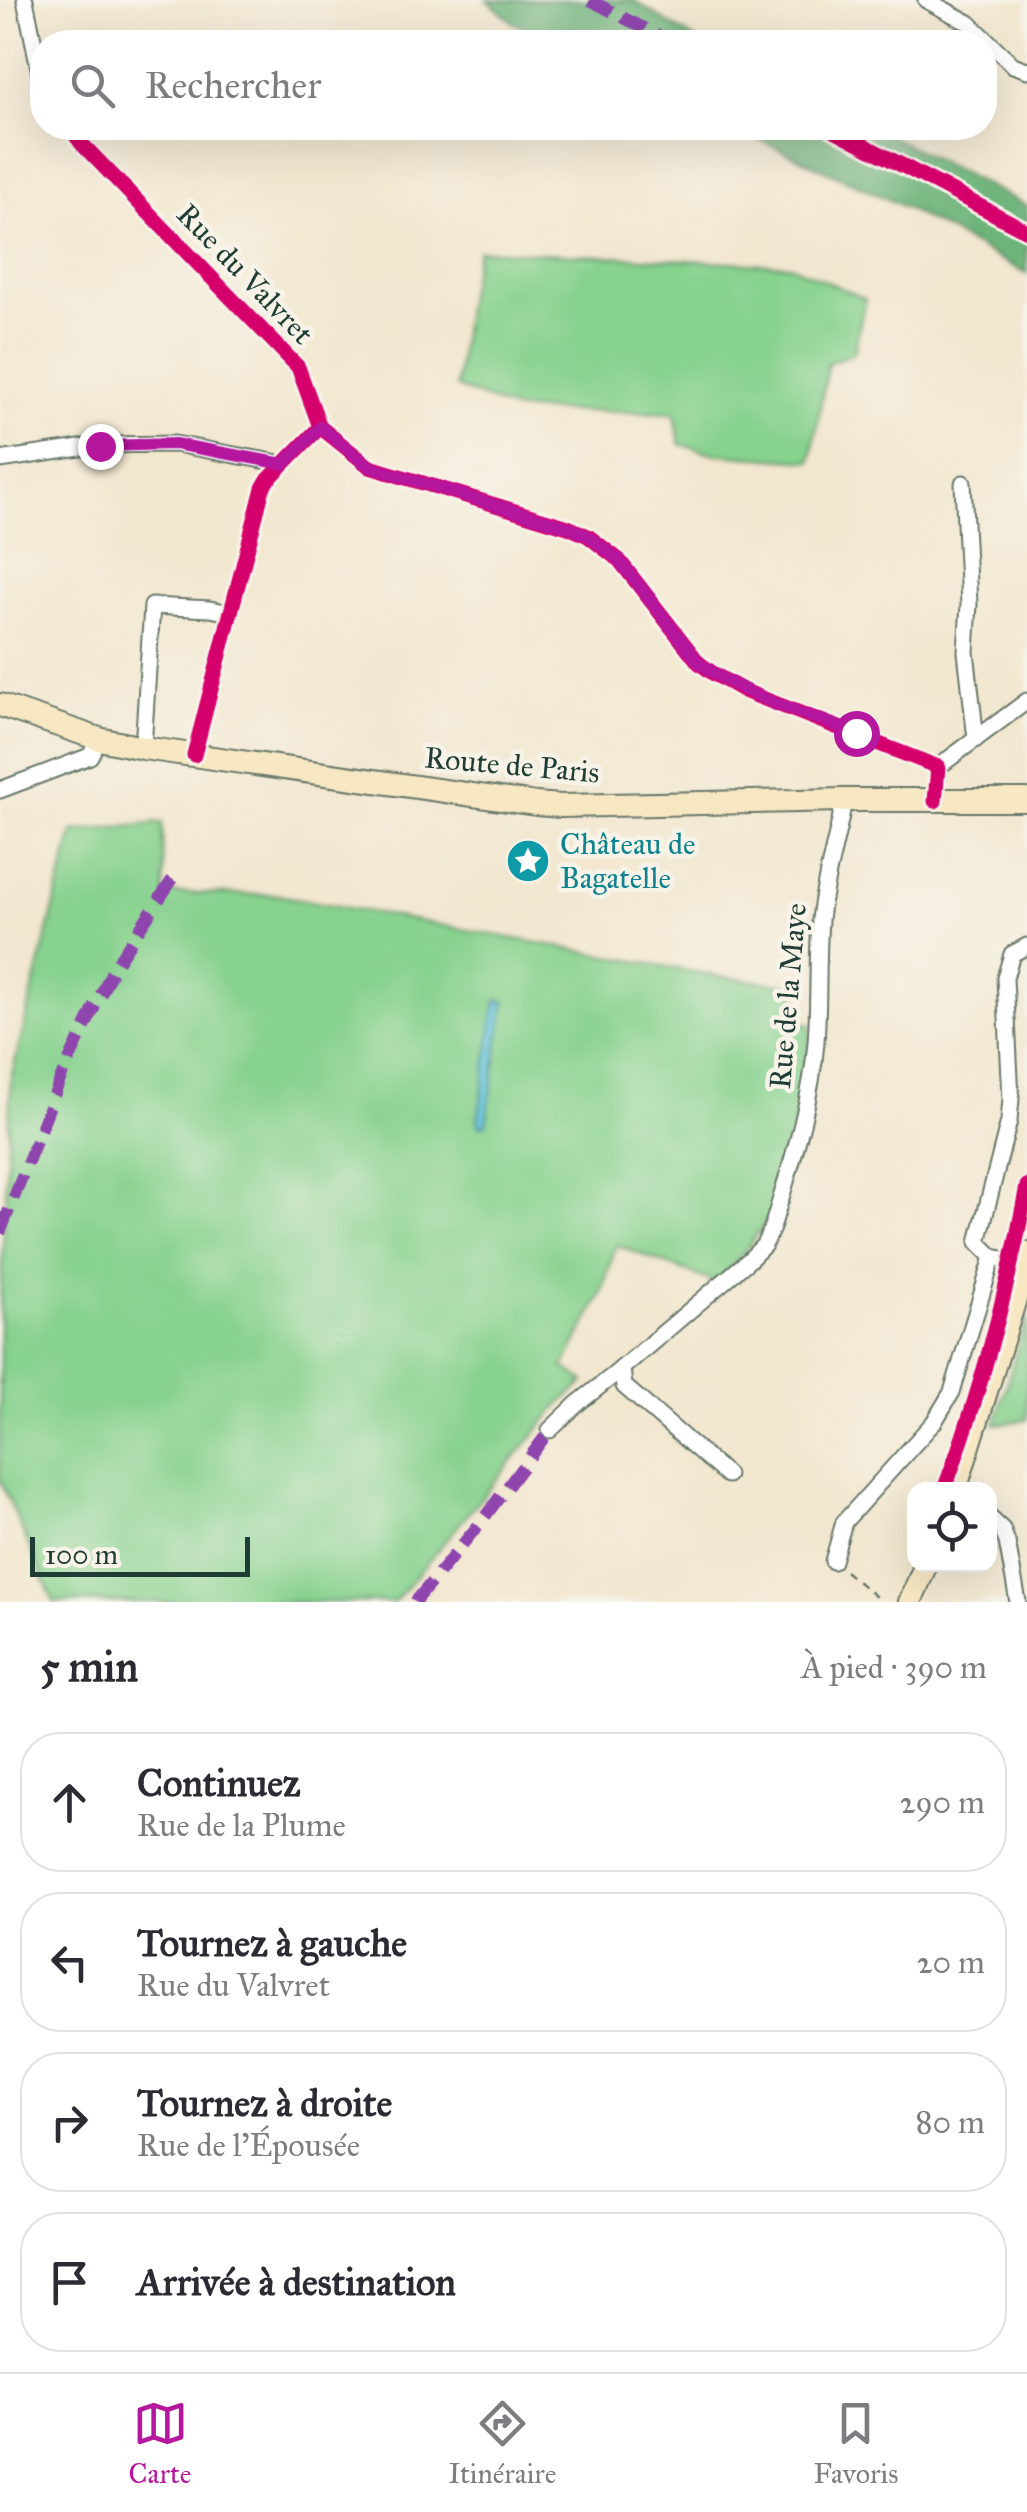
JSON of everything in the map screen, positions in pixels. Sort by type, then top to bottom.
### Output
[{"type":"main road","name":"Route de Paris","points":[[0,705],[99,739],[143,748],[561,806],[1027,800]]},
{"type":"main road","points":[[958,1482],[1026,1258]]},
{"type":"main road","points":[[910,1602],[923,1572]]},
{"type":"street","points":[[25,0],[31,30]]},
{"type":"street","points":[[926,0],[976,30]]},
{"type":"street","points":[[997,50],[1013,65],[1027,70]]},
{"type":"street","name":"Rue du Valvret","points":[[79,140],[298,367],[320,427]]},
{"type":"street","points":[[194,755],[263,488],[320,427],[370,467],[588,536],[619,560],[699,663],[714,674],[744,691],[938,767]]},
{"type":"street","points":[[0,460],[100,446],[175,444],[284,464]]},
{"type":"street","points":[[964,483],[969,604],[966,652],[976,738]]},
{"type":"street","points":[[143,748],[152,606],[231,613]]},
{"type":"street","points":[[935,801],[938,767],[1027,701]]},
{"type":"street","points":[[0,790],[90,756],[99,739]]},
{"type":"street","name":"Rue de la Maye","points":[[550,1430],[750,1260],[764,1245],[772,1228],[810,1083],[816,1044],[820,921],[844,800]]},
{"type":"street","points":[[1026,1258],[992,1257],[978,1242],[1009,1120],[1005,978],[1012,954],[1027,946]]},
{"type":"street","points":[[833,1561],[844,1522],[934,1422],[952,1392],[992,1257]]},
{"type":"street","points":[[622,1368],[624,1386],[727,1474]]},
{"type":"street","points":[[997,1524],[1007,1542],[1018,1602]]},
{"type":"path","points":[[833,1561],[882,1602]]},
{"type":"green space","points":[[487,0],[633,0],[679,30],[532,30],[514,23]]},
{"type":"green space","points":[[761,140],[898,140],[1027,206],[1027,274],[894,202]]},
{"type":"green space","points":[[478,250],[790,265],[865,299],[854,353],[828,363],[811,461],[716,454],[680,444],[675,413],[513,410],[456,387],[465,306]]},
{"type":"green space","points":[[162,823],[164,893],[278,895],[716,976],[797,986],[797,1021],[811,1025],[808,1062],[773,1212],[746,1250],[717,1283],[616,1245],[601,1295],[564,1367],[585,1382],[559,1405],[394,1602],[54,1602],[0,1480],[0,1308],[11,1078],[73,832]]},
{"type":"green space","points":[[1027,1314],[1027,1420],[995,1424]]},
{"type":"water","points":[[496,1000],[505,1001],[486,1124],[480,1126],[478,1121]]},
{"type":"marked path","points":[[590,0],[647,30]]},
{"type":"marked path","points":[[0,1233],[62,1075],[114,967],[176,874]]},
{"type":"marked path","points":[[415,1602],[550,1430]]},
{"type":"cycle path","points":[[79,140],[298,367],[320,427],[263,488],[194,755]]},
{"type":"cycle path","points":[[854,140],[1027,231]]},
{"type":"cycle path","points":[[320,427],[370,467],[588,536],[619,560],[699,663],[744,691],[938,767],[935,801]]},
{"type":"cycle path","points":[[947,1482],[992,1340],[1027,1186]]},
{"type":"place","name":"Château de Bagatelle","points":[[528,861]]},
{"type":"route","points":[[100,446],[175,444],[284,464],[320,427],[370,467],[588,536],[619,560],[699,663],[744,691],[856,733]]}]
